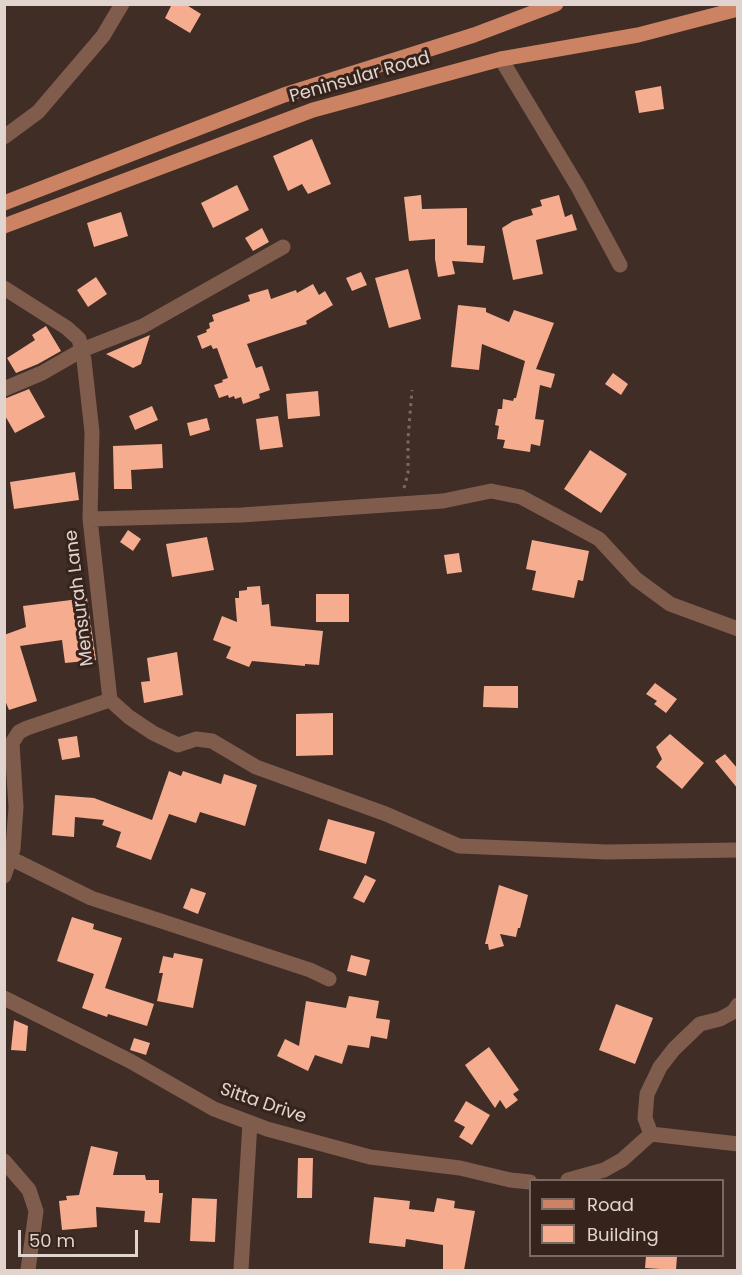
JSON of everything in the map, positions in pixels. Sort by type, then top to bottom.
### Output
[{"type":"main road","name":"Peninsular Road","points":[[4,203],[284,95],[474,35],[556,4]]},
{"type":"main road","name":"Peninsular Road","points":[[4,226],[313,110],[501,59],[638,35],[738,9]]},
{"type":"street","points":[[4,137],[45,105],[102,36],[122,4]]},
{"type":"street","points":[[501,59],[578,187],[620,265]]},
{"type":"street","points":[[4,389],[42,373],[82,350],[143,326],[283,246]]},
{"type":"street","name":"Mensurah Lane","points":[[4,288],[67,328],[79,339],[82,350],[92,432],[90,519],[110,700]]},
{"type":"street","points":[[90,519],[242,515],[443,501],[491,491],[521,497],[599,539],[636,579],[670,604],[738,629]]},
{"type":"street","points":[[4,876],[13,849],[15,807],[12,743],[20,732],[27,728],[110,700],[129,717],[153,733],[178,745],[196,738],[212,741],[256,767],[386,814],[459,846],[607,852],[738,850]]},
{"type":"street","points":[[10,858],[91,898],[310,970],[329,979]]},
{"type":"street","name":"Sitta Drive","points":[[4,998],[130,1061],[214,1109],[267,1129],[370,1156],[460,1168],[510,1180],[529,1182]]},
{"type":"street","points":[[651,1134],[645,1118],[647,1094],[660,1066],[700,1024],[720,1019],[738,1005]]},
{"type":"street","points":[[241,1270],[250,1123]]},
{"type":"street","points":[[572,1179],[604,1170],[622,1160],[651,1134],[738,1144]]},
{"type":"street","points":[[4,1161],[29,1190],[36,1211],[28,1270]]},
{"type":"path","points":[[399,504],[408,473],[411,390]]},
{"type":"building","points":[[172,4],[185,4],[201,14],[190,33],[165,18]]},
{"type":"building","points":[[661,86],[664,109],[639,113],[635,91]]},
{"type":"building","points":[[312,139],[331,184],[308,194],[302,184],[288,191],[273,156]]},
{"type":"building","points":[[237,185],[249,210],[213,228],[201,203]]},
{"type":"building","points":[[421,195],[422,209],[467,208],[467,245],[485,246],[483,263],[452,261],[455,274],[438,277],[435,239],[409,241],[404,197]]},
{"type":"building","points":[[559,195],[565,217],[572,214],[577,230],[536,240],[543,274],[513,280],[502,228],[513,221],[533,215],[531,209],[542,206],[540,200]]},
{"type":"building","points":[[121,212],[128,236],[94,247],[87,223]]},
{"type":"building","points":[[262,228],[269,242],[253,251],[245,238]]},
{"type":"building","points":[[408,269],[421,319],[389,328],[375,278]]},
{"type":"building","points":[[361,272],[367,285],[352,291],[346,278]]},
{"type":"building","points":[[96,277],[107,294],[88,307],[77,290]]},
{"type":"building","points":[[313,284],[319,295],[325,291],[333,305],[306,321],[307,324],[247,344],[256,368],[262,366],[270,390],[259,394],[260,398],[243,404],[241,397],[235,399],[234,396],[229,398],[228,395],[219,398],[214,385],[228,378],[217,348],[213,349],[211,345],[202,349],[197,336],[207,332],[206,330],[210,328],[209,323],[214,321],[212,315],[250,301],[248,295],[268,289],[271,299],[296,290],[297,293]]},
{"type":"building","points":[[458,305],[486,308],[486,312],[509,322],[514,310],[554,323],[536,369],[555,374],[551,388],[540,385],[535,419],[544,420],[540,446],[531,444],[530,452],[503,448],[505,440],[497,439],[499,426],[495,425],[498,409],[502,409],[503,399],[513,401],[516,398],[525,361],[482,344],[479,370],[451,367]]},
{"type":"building","points":[[46,326],[61,351],[16,373],[7,358],[35,340],[32,335]]},
{"type":"building","points":[[150,335],[141,364],[133,368],[106,354]]},
{"type":"building","points":[[613,373],[628,384],[621,395],[605,384]]},
{"type":"building","points":[[29,389],[45,417],[15,433],[4,414],[4,399]]},
{"type":"building","points":[[318,391],[320,416],[288,419],[286,394]]},
{"type":"building","points":[[152,406],[158,420],[135,430],[129,416]]},
{"type":"building","points":[[278,416],[283,447],[260,450],[256,419]]},
{"type":"building","points":[[207,418],[210,430],[190,436],[187,423]]},
{"type":"building","points":[[162,444],[163,468],[131,470],[132,489],[114,489],[113,446]]},
{"type":"building","points":[[590,450],[627,474],[601,513],[564,489]]},
{"type":"building","points":[[75,472],[79,500],[14,509],[10,482]]},
{"type":"building","points":[[128,530],[141,539],[133,551],[120,542]]},
{"type":"building","points":[[207,537],[214,570],[172,577],[166,544]]},
{"type":"building","points":[[532,540],[589,551],[583,581],[578,580],[574,598],[532,590],[536,571],[526,569]]},
{"type":"building","points":[[459,553],[462,572],[447,574],[444,555]]},
{"type":"building","points":[[260,586],[262,605],[269,604],[271,626],[323,631],[319,665],[305,664],[305,666],[252,661],[249,667],[226,658],[231,647],[213,640],[222,616],[237,622],[235,598],[239,598],[239,591],[247,590],[247,587]]},
{"type":"building","points":[[316,594],[349,594],[349,622],[316,622]]},
{"type":"building","points":[[87,598],[96,660],[65,663],[62,640],[20,646],[37,701],[9,710],[4,698],[4,635],[26,627],[23,606]]},
{"type":"building","points":[[177,652],[183,695],[144,703],[141,682],[150,681],[147,658]]},
{"type":"building","points":[[655,683],[677,699],[666,713],[654,704],[657,701],[646,694]]},
{"type":"building","points":[[484,686],[518,686],[518,708],[483,707]]},
{"type":"building","points":[[333,713],[333,755],[296,756],[296,714]]},
{"type":"building","points":[[670,734],[704,763],[682,789],[656,767],[662,759],[656,747]]},
{"type":"building","points":[[77,736],[80,757],[62,760],[58,739]]},
{"type":"building","points":[[725,754],[738,769],[738,789],[715,761]]},
{"type":"building","points":[[169,771],[181,776],[183,771],[221,784],[224,774],[257,785],[245,826],[200,812],[196,823],[169,814],[151,860],[116,847],[121,832],[102,825],[104,820],[75,817],[74,837],[52,835],[55,795],[94,798],[152,820]]},
{"type":"building","points":[[328,819],[375,832],[366,864],[319,850]]},
{"type":"building","points":[[365,875],[376,880],[364,903],[353,898]]},
{"type":"building","points":[[499,885],[528,895],[516,937],[500,934],[504,946],[489,950],[488,944],[485,944]]},
{"type":"building","points":[[191,888],[206,893],[198,914],[183,908]]},
{"type":"building","points":[[72,917],[94,924],[93,929],[122,938],[105,988],[154,1004],[147,1026],[108,1014],[107,1017],[82,1008],[94,974],[57,961]]},
{"type":"building","points":[[174,953],[203,959],[193,1008],[157,1001],[163,973],[159,973],[163,956],[173,958]]},
{"type":"building","points":[[351,955],[370,960],[366,976],[347,971]]},
{"type":"building","points":[[349,996],[379,1001],[376,1018],[390,1020],[387,1039],[371,1036],[369,1048],[348,1045],[342,1064],[315,1055],[308,1071],[277,1056],[285,1039],[299,1046],[306,1001],[346,1008]]},
{"type":"building","points":[[616,1004],[653,1018],[635,1064],[599,1050]]},
{"type":"building","points":[[14,1020],[28,1026],[26,1051],[11,1050]]},
{"type":"building","points":[[134,1038],[150,1043],[146,1055],[130,1050]]},
{"type":"building","points":[[489,1047],[519,1090],[513,1094],[518,1100],[506,1109],[500,1100],[495,1108],[465,1065]]},
{"type":"building","points":[[466,1101],[490,1115],[472,1145],[459,1137],[465,1127],[454,1121]]},
{"type":"building","points":[[91,1146],[118,1152],[113,1175],[145,1175],[146,1180],[159,1180],[159,1193],[163,1193],[160,1223],[144,1222],[145,1211],[96,1207],[97,1227],[62,1230],[59,1201],[67,1200],[66,1196],[79,1195]]},
{"type":"building","points":[[298,1158],[313,1158],[312,1198],[297,1198]]},
{"type":"building","points":[[374,1197],[410,1201],[409,1209],[434,1212],[437,1198],[455,1201],[454,1208],[475,1211],[464,1270],[443,1270],[443,1245],[406,1239],[405,1247],[369,1243]]},
{"type":"building","points":[[192,1198],[217,1199],[215,1242],[190,1241]]},
{"type":"building","points":[[646,1257],[677,1257],[676,1270],[645,1268]]}]
